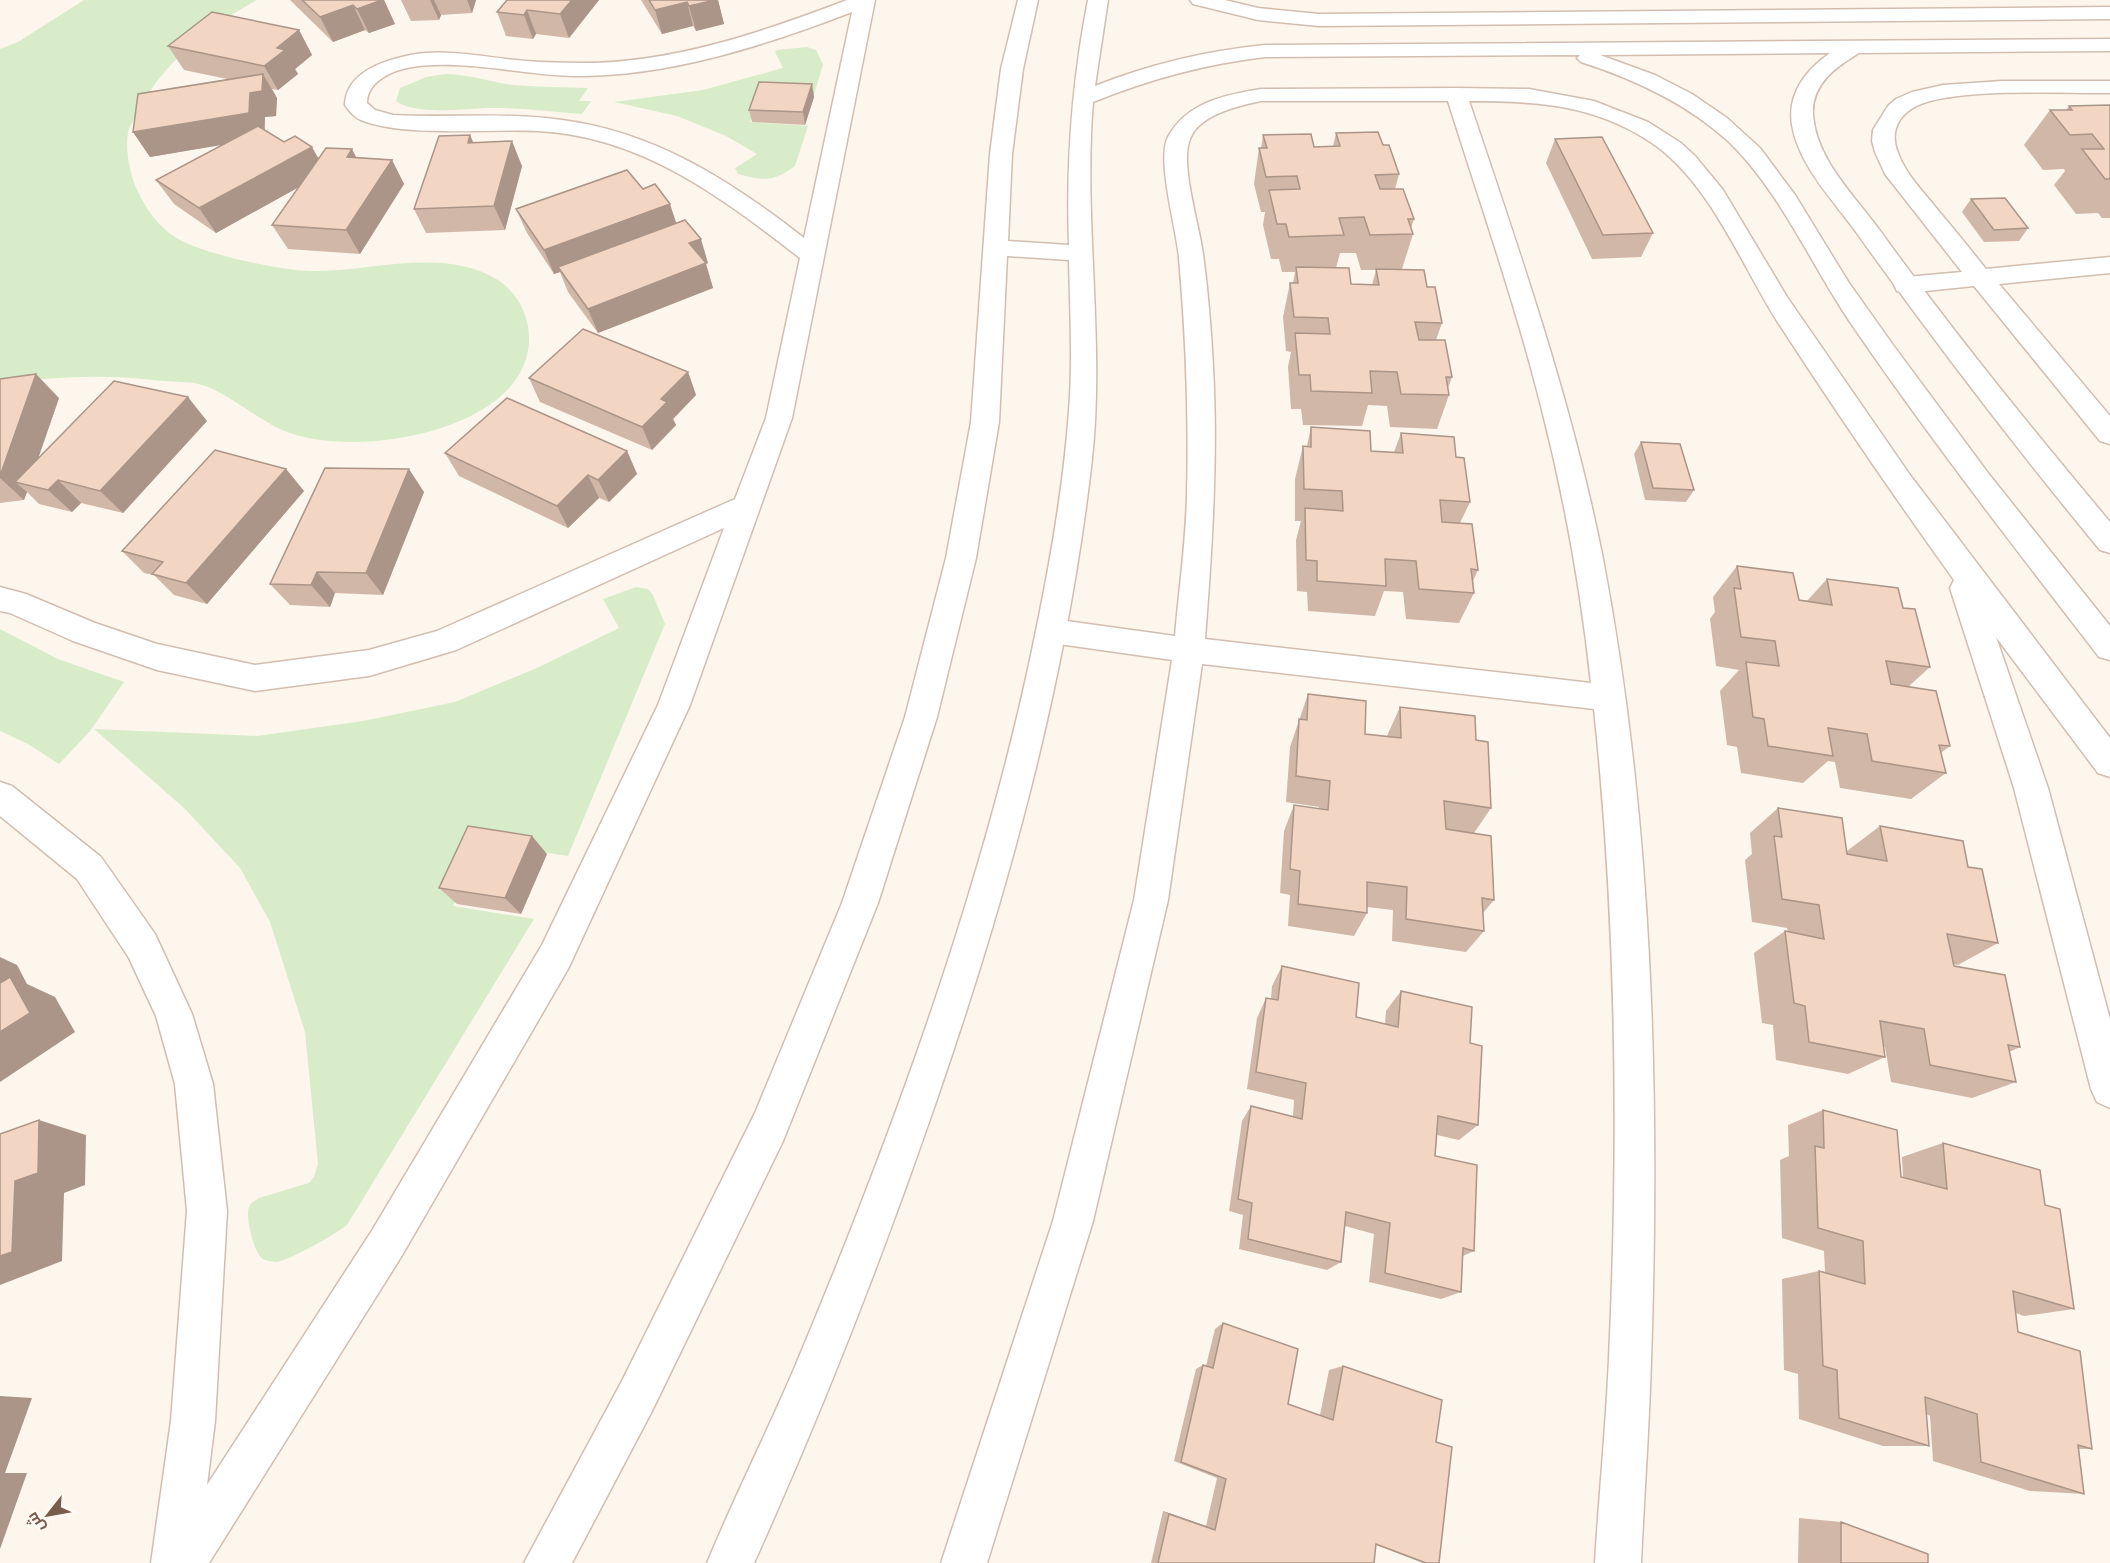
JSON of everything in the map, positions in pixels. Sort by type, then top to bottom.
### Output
[{"type":"street","points":[[183,1563],[387,1243],[555,957],[674,705],[779,418],[865,0],[822,17],[668,60],[598,69],[527,67],[448,58],[412,61],[389,67],[369,79],[357,92],[356,105],[367,115],[392,122],[562,126],[628,140],[689,168],[740,199],[811,255]]},
{"type":"street","points":[[547,1563],[637,1396],[769,1127],[860,903],[921,717],[961,558],[985,422],[1001,154],[1012,69],[1028,0]]},
{"type":"street","points":[[730,1563],[773,1473],[882,1204],[960,980],[1016,792],[1052,631],[1071,512],[1083,408],[1079,166],[1083,98],[1098,0]]},
{"type":"street","points":[[1200,0],[1258,14],[1319,20],[2110,13]]},
{"type":"street","points":[[1083,98],[1164,68],[1230,54],[1265,51],[2110,45]]},
{"type":"street","points":[[1853,48],[1827,64],[1809,84],[1802,108],[1805,135],[1821,165],[1906,285],[2028,444],[2110,542]]},
{"type":"street","points":[[1557,50],[1609,64],[1657,83],[1700,108],[1737,137],[1766,170],[1852,307],[1967,466],[2110,648]]},
{"type":"street","points":[[2110,87],[1970,88],[1935,92],[1906,102],[1888,118],[1883,139],[1890,163],[1979,278],[2110,434]]},
{"type":"street","points":[[1456,94],[1540,351],[1566,453],[1589,568],[1608,698],[1625,874],[1633,1082],[1631,1333],[1618,1563]]},
{"type":"street","points":[[964,1563],[1076,1209],[1150,900],[1190,650],[1201,497],[1200,367],[1191,255],[1175,158],[1178,139],[1190,123],[1209,109],[1233,100],[1261,95],[1528,95],[1569,100],[1597,109],[1643,128],[1673,148],[1698,171],[1766,284],[1847,407],[1957,564],[2110,763]]},
{"type":"street","points":[[995,248],[1081,253]]},
{"type":"street","points":[[1906,285],[2110,265]]},
{"type":"street","points":[[0,599],[15,602],[84,632],[157,657],[255,678],[369,663],[445,641],[747,506]]},
{"type":"street","points":[[1957,564],[2031,788],[2109,1078]]},
{"type":"street","points":[[1052,631],[1190,650],[1608,698]]},
{"type":"street","points":[[0,796],[89,868],[142,946],[174,1014],[194,1084],[207,1211],[193,1421],[174,1563]]},
{"type":"green space","points":[[84,0],[257,0],[221,22],[172,63],[146,97],[130,126],[127,140],[130,170],[134,184],[146,206],[161,226],[184,242],[246,261],[311,271],[431,262],[454,264],[477,270],[498,280],[516,297],[522,307],[529,331],[527,355],[523,367],[506,391],[481,410],[450,425],[415,435],[378,441],[342,442],[309,438],[282,430],[221,393],[193,383],[122,377],[81,377],[0,384],[0,49],[18,42]]},
{"type":"green space","points":[[807,47],[816,50],[823,64],[814,95],[761,94],[750,122],[808,126],[795,166],[768,179],[738,174],[735,168],[757,154],[726,136],[677,116],[614,102],[703,90],[783,68],[775,52],[777,50]]},
{"type":"green space","points":[[445,74],[513,85],[588,88],[579,101],[591,101],[582,114],[508,108],[430,110],[405,106],[396,101],[400,88],[426,77]]},
{"type":"green space","points":[[636,587],[648,589],[653,595],[665,624],[568,856],[481,843],[453,906],[534,919],[347,1225],[292,1257],[277,1262],[264,1260],[256,1250],[251,1235],[248,1219],[250,1205],[259,1198],[309,1183],[314,1177],[318,1164],[305,1032],[270,922],[240,868],[184,808],[94,729],[257,736],[363,721],[455,702],[539,667],[619,628],[603,599]]},
{"type":"green space","points":[[0,629],[58,659],[124,682],[90,731],[59,764],[28,744],[0,731]]},
{"type":"building","points":[[302,0],[382,0],[357,9],[353,5],[320,17]]},
{"type":"building","points":[[507,0],[572,0],[560,14],[527,10],[524,15],[497,12]]},
{"type":"building","points":[[649,0],[715,0],[689,6],[687,2],[655,10]]},
{"type":"building","points":[[212,12],[299,30],[277,48],[285,50],[264,66],[168,46]]},
{"type":"building","points":[[263,74],[262,91],[250,93],[249,113],[133,132],[138,94]]},
{"type":"building","points":[[759,82],[812,84],[803,112],[749,110]]},
{"type":"building","points":[[2110,105],[2110,179],[2105,179],[2082,149],[2104,149],[2092,134],[2070,135],[2050,110],[2072,110],[2069,106]]},
{"type":"building","points":[[258,126],[284,142],[295,136],[312,147],[199,208],[156,180]]},
{"type":"building","points":[[1378,132],[1383,145],[1389,145],[1399,174],[1375,175],[1380,189],[1403,189],[1414,219],[1408,219],[1413,234],[1370,235],[1364,217],[1339,218],[1344,235],[1289,237],[1286,224],[1277,224],[1269,190],[1300,189],[1297,176],[1266,177],[1259,148],[1267,148],[1263,135],[1311,134],[1314,147],[1340,146],[1336,133]]},
{"type":"building","points":[[470,135],[468,143],[512,141],[494,206],[414,209],[439,136]]},
{"type":"building","points":[[1602,137],[1653,233],[1603,235],[1555,139]]},
{"type":"building","points":[[326,148],[352,149],[347,157],[392,160],[346,230],[272,225]]},
{"type":"building","points":[[627,170],[643,189],[655,184],[670,204],[544,250],[516,209]]},
{"type":"building","points":[[2005,198],[2028,228],[1994,230],[1971,199]]},
{"type":"building","points":[[685,220],[701,239],[689,243],[706,263],[588,309],[558,267]]},
{"type":"building","points":[[1296,267],[1349,268],[1351,284],[1379,285],[1376,269],[1424,270],[1427,287],[1435,287],[1442,323],[1415,322],[1419,340],[1445,340],[1452,377],[1446,377],[1449,395],[1401,394],[1397,372],[1370,371],[1372,393],[1311,391],[1310,375],[1299,375],[1295,333],[1330,334],[1328,318],[1294,317],[1290,283],[1298,283]]},
{"type":"building","points":[[583,329],[688,372],[661,399],[667,402],[642,427],[529,378]]},
{"type":"building","points":[[36,374],[0,476],[0,379]]},
{"type":"building","points":[[114,381],[188,397],[100,491],[58,480],[48,490],[15,482]]},
{"type":"building","points":[[507,398],[627,451],[598,480],[588,475],[557,506],[445,453]]},
{"type":"building","points":[[1311,427],[1370,431],[1371,451],[1403,453],[1401,433],[1454,437],[1456,457],[1464,458],[1470,502],[1440,500],[1442,522],[1472,524],[1478,570],[1471,569],[1474,593],[1419,589],[1416,561],[1385,559],[1386,586],[1317,581],[1317,561],[1306,560],[1305,508],[1343,511],[1342,491],[1304,489],[1303,446],[1311,447]]},
{"type":"building","points":[[1641,442],[1680,444],[1694,490],[1653,488]]},
{"type":"building","points":[[215,450],[286,469],[186,583],[152,574],[163,562],[122,551]]},
{"type":"building","points":[[325,468],[409,469],[366,573],[317,572],[311,585],[270,584]]},
{"type":"building","points":[[1737,566],[1793,573],[1799,600],[1832,605],[1827,579],[1898,588],[1903,608],[1915,609],[1930,667],[1886,661],[1891,684],[1936,691],[1950,746],[1939,745],[1946,773],[1872,761],[1867,734],[1828,728],[1833,756],[1768,746],[1764,719],[1753,717],[1746,662],[1779,666],[1775,641],[1741,637],[1734,588],[1741,589]]},
{"type":"building","points":[[1308,694],[1366,701],[1365,734],[1401,738],[1400,707],[1475,716],[1476,740],[1488,742],[1491,808],[1444,801],[1446,829],[1491,836],[1494,900],[1482,898],[1484,931],[1406,919],[1407,887],[1367,882],[1367,913],[1298,904],[1300,871],[1290,869],[1294,805],[1328,810],[1330,781],[1296,776],[1299,719],[1307,720]]},
{"type":"building","points":[[1778,808],[1842,818],[1847,854],[1887,861],[1880,826],[1963,841],[1968,867],[1982,869],[1998,943],[1947,934],[1954,966],[2005,975],[2020,1047],[2008,1045],[2016,1082],[1930,1065],[1924,1029],[1880,1021],[1885,1057],[1809,1042],[1805,1006],[1794,1003],[1785,931],[1824,939],[1819,905],[1782,899],[1774,836],[1782,837]]},
{"type":"building","points":[[468,826],[532,836],[505,898],[439,888]]},
{"type":"building","points":[[1282,966],[1359,983],[1356,1017],[1398,1027],[1401,991],[1472,1007],[1470,1043],[1482,1046],[1478,1125],[1438,1116],[1435,1156],[1477,1165],[1474,1251],[1463,1248],[1461,1292],[1385,1273],[1390,1223],[1346,1212],[1341,1262],[1248,1239],[1252,1203],[1238,1199],[1251,1106],[1302,1119],[1306,1083],[1256,1072],[1266,998],[1278,1000]]},
{"type":"building","points":[[10,977],[30,1013],[0,1032],[0,983]]},
{"type":"building","points":[[1823,1110],[1897,1130],[1901,1177],[1947,1189],[1943,1143],[2040,1170],[2045,1205],[2060,1209],[2074,1309],[2013,1291],[2018,1332],[2080,1351],[2092,1449],[2078,1445],[2084,1494],[1981,1462],[1977,1414],[1925,1397],[1929,1446],[1839,1418],[1837,1370],[1823,1366],[1819,1271],[1865,1284],[1863,1241],[1818,1228],[1815,1146],[1824,1148]]},
{"type":"building","points":[[39,1120],[38,1173],[15,1181],[12,1252],[0,1256],[0,1134]]},
{"type":"building","points":[[1223,1323],[1298,1349],[1288,1404],[1333,1420],[1343,1366],[1442,1400],[1436,1442],[1452,1447],[1439,1563],[1426,1563],[1376,1544],[1374,1563],[1158,1563],[1169,1514],[1215,1530],[1226,1479],[1181,1462],[1203,1365],[1213,1368]]},
{"type":"building","points":[[1841,1522],[1928,1554],[1928,1563],[1841,1563]]}]
